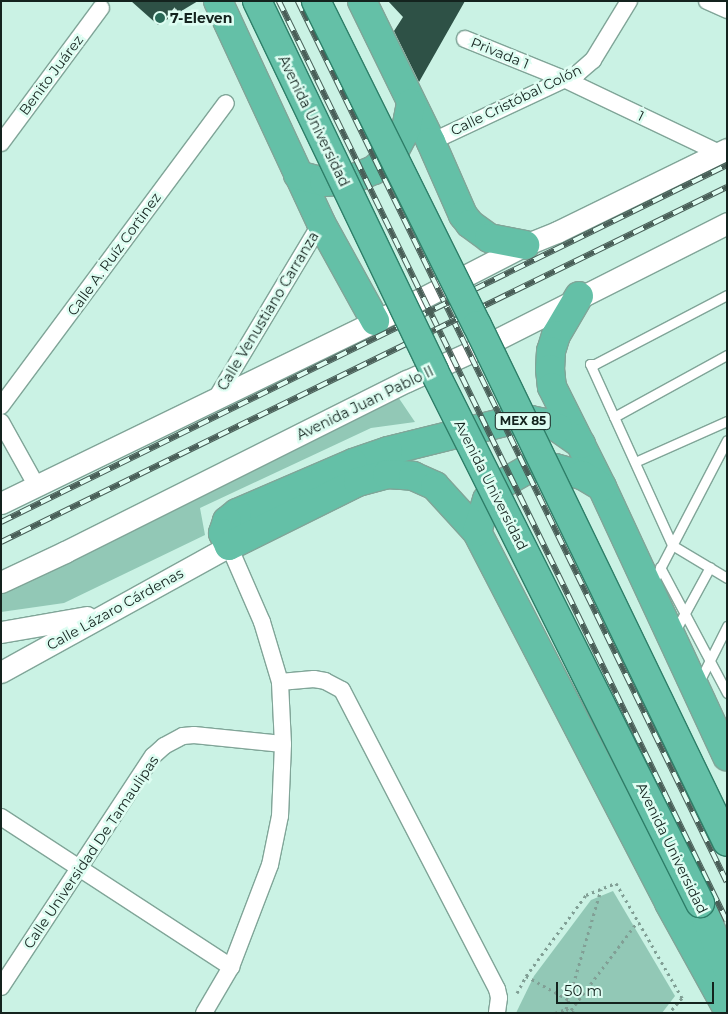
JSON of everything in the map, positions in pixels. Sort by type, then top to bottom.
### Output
[{"type":"highway","points":[[218,1],[321,223],[375,321]]},
{"type":"highway","name":"Avenida Universidad","points":[[256,1],[434,370],[700,903],[727,968]]},
{"type":"highway","name":"MEX 85","points":[[316,1],[477,325],[727,842]]},
{"type":"highway","points":[[362,1],[431,142],[463,215],[470,224],[489,238],[524,245]]},
{"type":"highway","points":[[298,175],[324,182],[350,180],[374,170],[394,152],[406,129],[411,103]]},
{"type":"highway","points":[[580,296],[556,335],[551,352],[552,387],[602,487],[655,578],[672,638],[696,689],[724,741]]},
{"type":"highway","points":[[581,444],[558,428],[545,423],[519,420],[388,451],[353,463],[237,513],[224,526],[223,533],[228,546],[358,482],[388,474],[414,476],[435,486],[477,532],[669,903],[727,1008]]},
{"type":"highway","points":[[477,532],[487,500],[502,484],[530,468],[555,468],[582,475],[602,487]]},
{"type":"street","name":"Calle Cristóbal Colón","points":[[431,142],[578,73],[593,60],[629,1]]},
{"type":"street","points":[[707,1],[727,10]]},
{"type":"street","name":"Benito Juárez","points":[[1,143],[101,8]]},
{"type":"street","name":"Privada 1","points":[[465,39],[564,79]]},
{"type":"street","name":"1","points":[[564,79],[723,151]]},
{"type":"street","name":"Calle A. Ruíz Cortinez","points":[[1,406],[226,103]]},
{"type":"street","points":[[1,503],[215,400],[524,245],[557,232],[723,151]]},
{"type":"street","name":"Calle Venustiano Carranza","points":[[215,400],[321,223]]},
{"type":"street","name":"Avenida Juan Pablo II","points":[[1,582],[65,552],[407,381],[484,346],[727,223]]},
{"type":"street","points":[[1,422],[36,486]]},
{"type":"street","points":[[204,1013],[232,967],[270,865],[280,816],[284,744],[280,682],[262,622],[228,546]]},
{"type":"street","name":"Calle Lázaro Cárdenas","points":[[1,672],[228,546]]},
{"type":"street","points":[[1,632],[104,614]]},
{"type":"street","points":[[280,682],[314,678],[325,681],[342,690],[497,989],[499,998],[497,1013]]},
{"type":"street","name":"Calle Universidad De Tamaulipas","points":[[1,987],[153,756],[174,739],[194,735],[284,744]]},
{"type":"street","points":[[1,817],[232,967]]},
{"type":"lane","points":[[727,296],[595,364],[590,364],[672,545],[727,578]]},
{"type":"lane","points":[[614,417],[727,355]]},
{"type":"lane","points":[[635,462],[727,421]]},
{"type":"lane","points":[[727,440],[655,578],[685,613],[727,693]]},
{"type":"lane","points":[[672,638],[710,567]]},
{"type":"lane","points":[[696,689],[727,626]]},
{"type":"path","points":[[515,998],[526,976],[586,895],[616,883],[682,998],[669,1013]]},
{"type":"path","points":[[566,1009],[601,889]]},
{"type":"path","points":[[555,1013],[566,1009],[573,1011],[638,921]]},
{"type":"path","points":[[526,976],[569,1000]]},
{"type":"green space","points":[[394,391],[415,422],[371,428],[200,508],[205,535],[64,603],[1,612],[1,589]]},
{"type":"green space","points":[[613,891],[675,996],[662,1013],[516,1013],[534,976],[591,900]]},
{"type":"building","name":"7-Eleven","points":[[131,1],[198,1],[158,25]]},
{"type":"building","points":[[388,1],[465,1],[419,82],[394,31],[403,17]]},
{"type":"railway","points":[[279,1],[727,921]]},
{"type":"railway","points":[[298,1],[727,882]]},
{"type":"railway","points":[[1,522],[727,165]]},
{"type":"railway","points":[[1,542],[727,187]]},
{"type":"place","name":"7-Eleven","points":[[160,18]]}]
